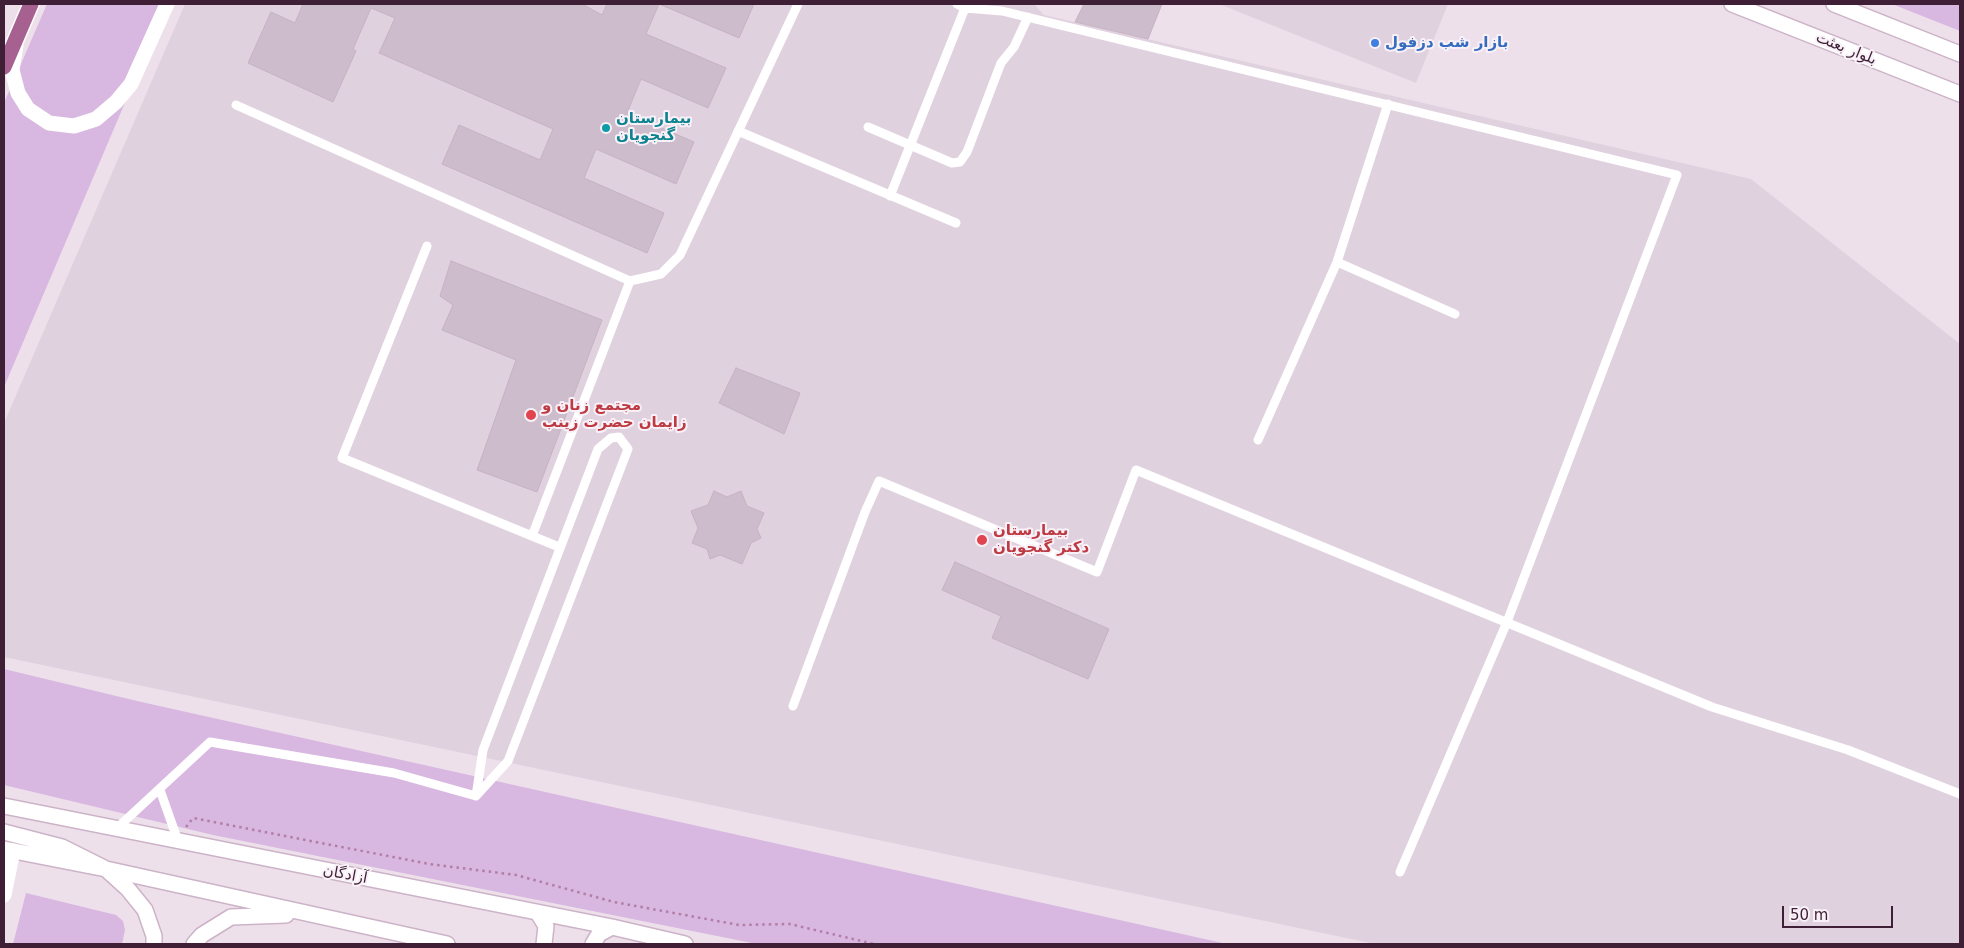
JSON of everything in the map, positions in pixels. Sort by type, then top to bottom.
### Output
[{"type":"main road","points":[[4,67],[31,4]]},
{"type":"main road","points":[[18,34],[12,70],[18,93],[28,109],[50,123],[74,126],[96,118],[116,102],[131,84],[167,4]]},
{"type":"main road","name":"بلوار بعثت","points":[[1732,4],[1960,94]]},
{"type":"main road","points":[[1834,4],[1960,54]]},
{"type":"main road","name":"آزادگان","points":[[4,806],[612,927],[686,944]]},
{"type":"main road","points":[[10,833],[62,847],[106,869],[128,888],[145,910],[154,936],[154,944]]},
{"type":"main road","points":[[4,895],[8,850],[106,869],[447,944]]},
{"type":"main road","points":[[538,913],[546,926],[544,944]]},
{"type":"main road","points":[[194,944],[202,935],[231,917],[306,914]]},
{"type":"main road","points":[[592,944],[599,934],[612,927]]},
{"type":"lane","points":[[236,105],[630,280],[660,274],[680,255],[798,4]]},
{"type":"lane","points":[[890,196],[961,6],[1000,7],[1028,17],[1677,175],[1507,622],[1400,872]]},
{"type":"lane","points":[[868,127],[952,163],[960,162],[967,152],[1001,63],[1014,47],[1028,17]]},
{"type":"lane","points":[[1258,440],[1337,262],[1388,104]]},
{"type":"lane","points":[[738,131],[956,224]]},
{"type":"lane","points":[[427,246],[342,458],[559,547]]},
{"type":"lane","points":[[1337,262],[1455,314]]},
{"type":"lane","points":[[532,536],[630,280]]},
{"type":"lane","points":[[619,437],[628,449],[508,761],[476,796],[483,750],[598,449],[611,438],[619,437]]},
{"type":"lane","points":[[793,706],[865,512],[879,481],[1096,572],[1136,470],[1712,707],[1848,750],[1960,794]]},
{"type":"lane","points":[[116,829],[210,742],[394,773],[476,796]]},
{"type":"lane","points":[[160,790],[178,841]]},
{"type":"path","points":[[178,841],[193,818],[429,864],[516,875],[614,902],[739,925],[790,924],[874,944]]},
{"type":"shaded area","points":[[47,4],[167,4],[4,387],[4,103]]},
{"type":"shaded area","name":"بیمارستان دکتر گنجویان","points":[[185,4],[1034,4],[1044,15],[1751,179],[1960,344],[1960,944],[1375,944],[4,657],[4,423]]},
{"type":"shaded area","name":"بازار شب دزفول","points":[[1219,4],[1448,4],[1416,83]]},
{"type":"shaded area","points":[[1892,4],[1960,4],[1960,31]]},
{"type":"shaded area","points":[[4,669],[137,701],[1227,944],[757,944],[213,835],[4,785]]},
{"type":"shaded area","points":[[26,893],[116,915],[123,921],[125,930],[122,944],[13,944]]},
{"type":"building","name":"بیمارستان گنجویان","points":[[303,4],[582,4],[602,15],[607,4],[659,4],[646,34],[726,68],[708,108],[641,79],[627,113],[694,142],[676,184],[596,149],[584,178],[664,213],[647,253],[442,164],[459,125],[540,160],[553,129],[379,53],[395,18],[371,8],[353,49],[356,51],[333,102],[248,63],[271,12],[295,23]]},
{"type":"building","points":[[659,4],[754,4],[739,38]]},
{"type":"building","points":[[1084,4],[1162,4],[1148,39],[1075,22]]},
{"type":"building","name":"مجتمع زنان و زایمان حضرت زینب","points":[[451,261],[602,320],[537,492],[477,470],[516,360],[442,330],[453,305],[440,296]]},
{"type":"building","points":[[736,368],[800,393],[784,434],[719,403]]},
{"type":"building","points":[[714,491],[727,497],[741,491],[747,506],[764,513],[757,529],[761,538],[751,543],[742,564],[720,555],[710,559],[707,549],[692,543],[698,528],[691,511],[708,505]]},
{"type":"building","points":[[955,562],[1109,629],[1088,679],[992,638],[1001,616],[942,590]]},
{"type":"place","name":"بازار شب دزفول","points":[[1375,43]]},
{"type":"place","name":"بیمارستان گنجویان","points":[[606,128]]},
{"type":"place","name":"مجتمع زنان و زایمان حضرت زینب","points":[[531,415]]},
{"type":"place","name":"بیمارستان دکتر گنجویان","points":[[982,540]]}]
